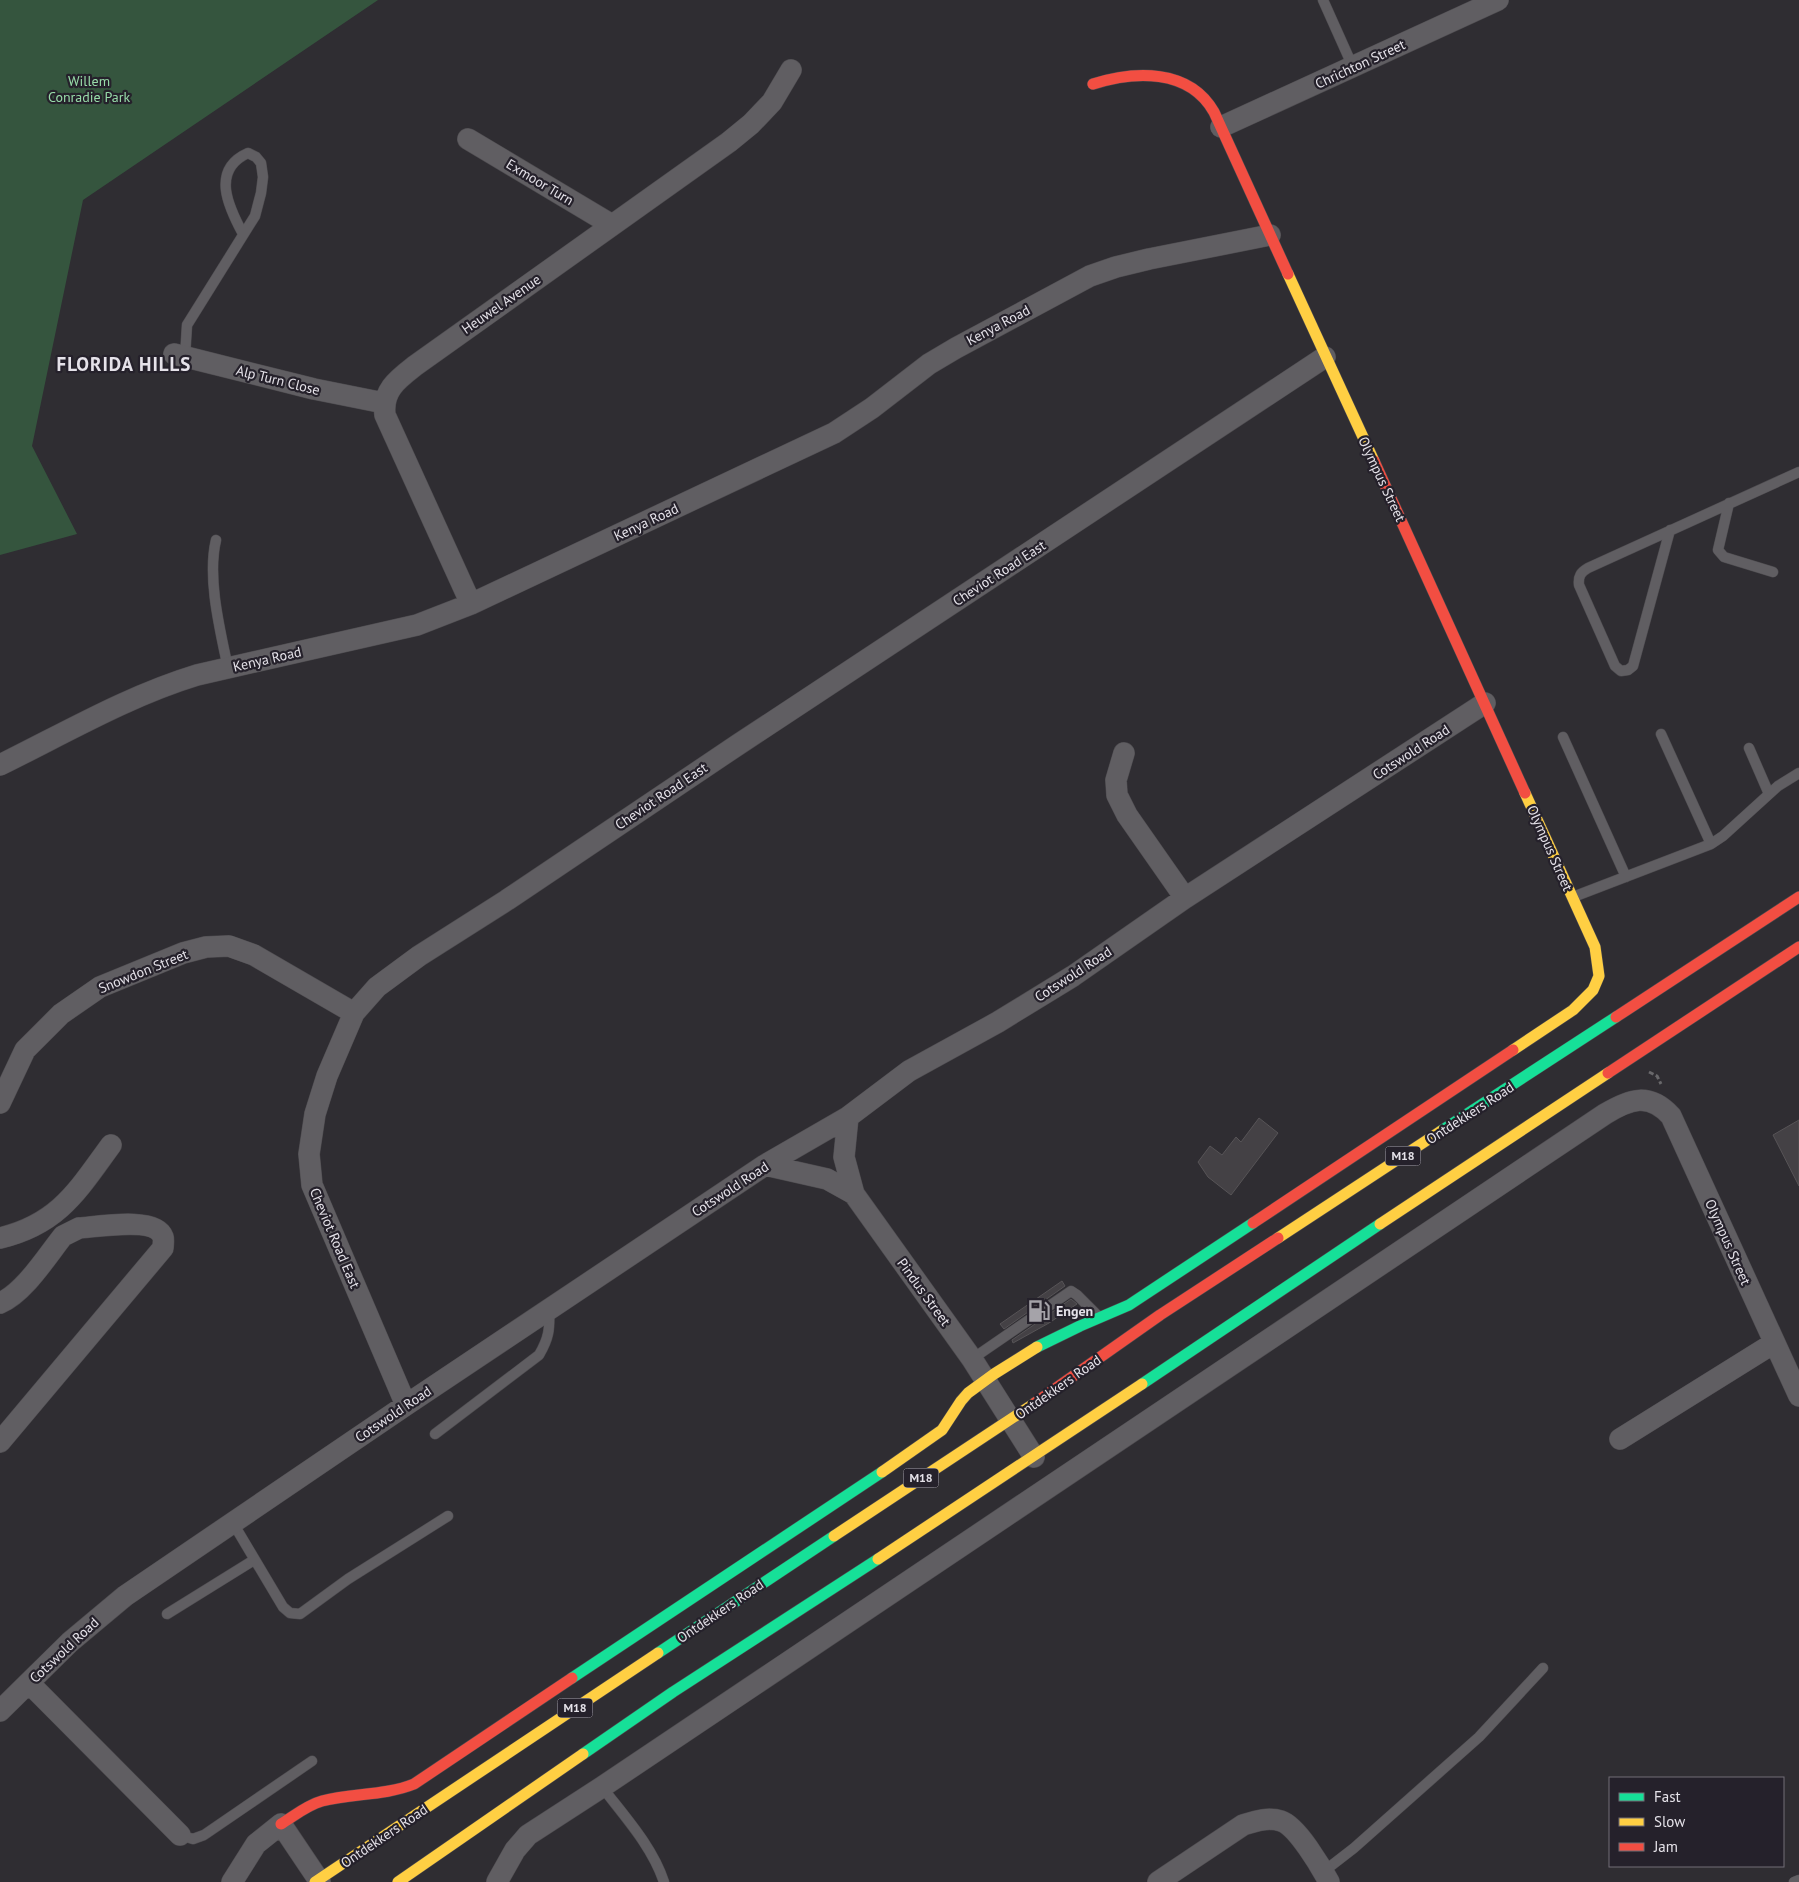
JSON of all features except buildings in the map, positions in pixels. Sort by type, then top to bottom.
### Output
[{"type":"main road","name":"Olympus Street","points":[[1093,84],[1124,76],[1148,74],[1175,81],[1190,89],[1209,104],[1485,704],[1594,947],[1600,971]]},
{"type":"main road","name":"Ontdekkers Road","points":[[318,1881],[807,1553],[1011,1420],[1160,1315],[1799,897]]},
{"type":"main road","points":[[398,1882],[673,1692],[1034,1457],[1357,1239],[1799,947]]},
{"type":"main road","name":"Ontdekkers Road","points":[[281,1824],[319,1802],[341,1797],[364,1796],[403,1789],[414,1784],[930,1440],[944,1428],[966,1394],[986,1380],[1058,1337],[1111,1315],[1129,1305],[1573,1010],[1592,993],[1600,971]]},
{"type":"street","name":"Chrichton Street","points":[[1221,127],[1498,0]]},
{"type":"street","name":"Heuwel Avenue","points":[[384,403],[389,391],[400,377],[729,142],[751,124],[772,102],[791,70]]},
{"type":"street","name":"Exmoor Turn","points":[[468,139],[612,226]]},
{"type":"street","name":"Kenya Road","points":[[0,765],[145,693],[198,675],[417,625],[471,604],[834,433],[872,408],[929,364],[1090,276],[1149,259],[1270,235]]},
{"type":"street","name":"Alp Turn Close","points":[[179,356],[314,389],[384,403]]},
{"type":"street","name":"Cheviot Road East","points":[[406,1405],[312,1185],[309,1154],[315,1114],[327,1076],[354,1012],[377,987],[418,956],[507,900],[1325,357]]},
{"type":"street","points":[[384,403],[385,415],[471,604]]},
{"type":"street","name":"Cotswold Road","points":[[0,1711],[70,1642],[125,1596],[406,1405],[765,1165],[848,1117],[909,1071],[998,1022],[1073,976],[1185,898],[1485,704]]},
{"type":"street","points":[[1124,753],[1116,780],[1117,795],[1127,815],[1185,898]]},
{"type":"street","name":"Snowdon Street","points":[[0,1103],[25,1050],[60,1014],[100,987],[183,953],[228,946],[254,955],[354,1012]]},
{"type":"street","name":"Olympus Street","points":[[602,1787],[1597,1120],[1628,1102],[1644,1100],[1655,1102],[1671,1116],[1799,1396]]},
{"type":"street","name":"Pindus Street","points":[[848,1117],[844,1156],[854,1194],[972,1359],[1034,1457]]},
{"type":"street","points":[[0,1238],[18,1233],[52,1215],[71,1199],[111,1145]]},
{"type":"street","points":[[765,1165],[827,1180],[854,1194]]},
{"type":"street","points":[[0,1302],[9,1299],[23,1286],[63,1236],[70,1231],[79,1228],[142,1224],[159,1231],[163,1237],[163,1248],[0,1442]]},
{"type":"street","points":[[1620,1439],[1774,1343]]},
{"type":"street","points":[[29,1683],[180,1835]]},
{"type":"street","points":[[505,1877],[515,1850],[528,1835],[602,1787]]},
{"type":"street","points":[[1158,1882],[1243,1825],[1259,1820],[1271,1819],[1283,1821],[1293,1829],[1330,1871]]},
{"type":"street","name":"Ontdekkers Road","points":[[232,1882],[256,1844],[281,1824],[318,1881]]},
{"type":"lane","points":[[1323,0],[1353,67]]},
{"type":"lane","points":[[179,356],[187,326],[255,216],[263,177],[261,164],[256,157],[248,153],[238,157],[232,164],[226,179],[225,192],[230,210],[243,234]]},
{"type":"lane","points":[[1670,530],[1633,666],[1628,670],[1621,671],[1615,666],[1579,584],[1578,578],[1582,572],[1670,530],[1799,472]]},
{"type":"lane","points":[[1729,504],[1718,550],[1720,554],[1724,557],[1773,572]]},
{"type":"lane","points":[[216,540],[213,551],[218,620],[228,668]]},
{"type":"lane","points":[[1661,734],[1711,844]]},
{"type":"lane","points":[[1563,737],[1626,877]]},
{"type":"lane","points":[[1749,748],[1769,794]]},
{"type":"lane","points":[[1572,898],[1711,844],[1728,832],[1769,794],[1799,773]]},
{"type":"lane","points":[[972,1359],[1067,1292],[1075,1293],[1100,1318]]},
{"type":"lane","points":[[435,1434],[539,1355],[550,1330],[549,1309]]},
{"type":"lane","points":[[233,1524],[283,1607],[290,1613],[300,1614],[348,1579],[448,1516]]},
{"type":"lane","points":[[167,1614],[254,1560]]},
{"type":"lane","points":[[1330,1871],[1479,1737],[1543,1668]]},
{"type":"lane","points":[[180,1835],[193,1839],[204,1835],[312,1761]]},
{"type":"lane","points":[[602,1787],[646,1845],[660,1870],[664,1882]]},
{"type":"lane","points":[[1794,1882],[1799,1880]]},
{"type":"green space","name":"Willem Conradie Park","points":[[0,0],[378,0],[83,200],[32,446],[77,534],[0,555]]},
{"type":"traffic: fast","points":[[1441,1131],[1616,1017]]},
{"type":"traffic: fast","points":[[1037,1347],[1129,1305],[1253,1223]]},
{"type":"traffic: fast","points":[[1142,1384],[1380,1224]]},
{"type":"traffic: fast","points":[[572,1678],[882,1472]]},
{"type":"traffic: fast","points":[[658,1653],[834,1536]]},
{"type":"traffic: fast","points":[[583,1754],[673,1692],[878,1559]]},
{"type":"traffic: slow","points":[[1288,274],[1374,461]]},
{"type":"traffic: slow","points":[[1513,1050],[1573,1010],[1593,990],[1599,976],[1595,947],[1525,793]]},
{"type":"traffic: slow","points":[[1380,1224],[1608,1073]]},
{"type":"traffic: slow","points":[[1278,1238],[1441,1131]]},
{"type":"traffic: slow","points":[[882,1472],[942,1430],[968,1393],[1037,1347]]},
{"type":"traffic: slow","points":[[878,1559],[1142,1384]]},
{"type":"traffic: slow","points":[[834,1536],[1035,1403]]},
{"type":"traffic: slow","points":[[315,1882],[658,1653]]},
{"type":"traffic: slow","points":[[398,1882],[583,1754]]},
{"type":"traffic: jam","points":[[1093,84],[1126,77],[1160,77],[1176,80],[1190,87],[1203,98],[1214,112],[1288,274]]},
{"type":"traffic: jam","points":[[1374,461],[1525,793]]},
{"type":"traffic: jam","points":[[1616,1017],[1799,897]]},
{"type":"traffic: jam","points":[[1608,1073],[1799,947]]},
{"type":"traffic: jam","points":[[1253,1223],[1513,1050]]},
{"type":"traffic: jam","points":[[1035,1403],[1160,1315],[1278,1238]]},
{"type":"traffic: jam","points":[[281,1824],[306,1808],[322,1801],[391,1791],[414,1784],[572,1678]]},
{"type":"place","name":"Engen","points":[[1039,1311]]},
{"type":"district","name":"FLORIDA HILLS","points":[[124,364]]}]
